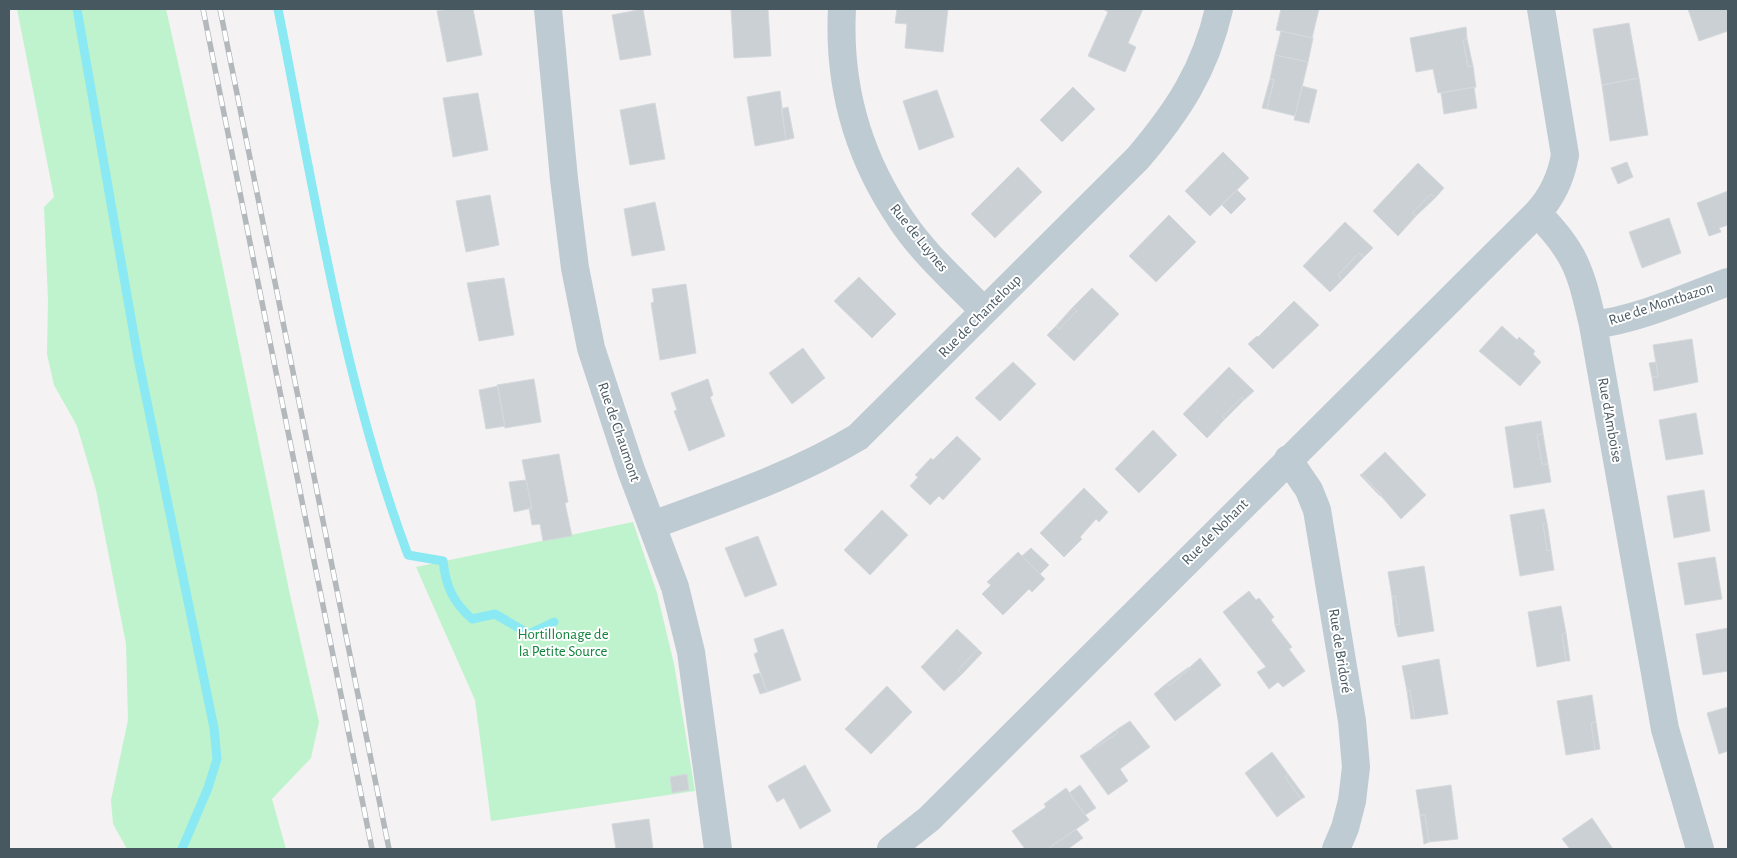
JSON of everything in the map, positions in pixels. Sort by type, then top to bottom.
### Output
[{"type":"street","name":"Rue de Chaumont","points":[[548,9],[575,268],[589,339],[631,470],[675,587],[691,652],[718,849]]},
{"type":"street","name":"Rue de Luynes","points":[[842,9],[841,46],[847,98],[860,142],[878,182],[902,222],[931,257],[984,311]]},
{"type":"street","name":"Rue de Chanteloup","points":[[653,525],[783,476],[828,455],[858,438],[1138,158],[1165,126],[1187,94],[1201,66],[1219,9]]},
{"type":"street","points":[[1537,213],[1547,202],[1556,186],[1562,172],[1565,155],[1541,9]]},
{"type":"street","name":"Rue d'Amboise","points":[[1537,213],[1557,233],[1574,257],[1584,282],[1665,729],[1700,849]]},
{"type":"street","name":"Rue de Nohant","points":[[891,849],[929,819],[957,792],[1288,459],[1537,213]]},
{"type":"street","name":"Rue de Montbazon","points":[[1593,324],[1616,322],[1728,282]]},
{"type":"street","name":"Rue de Bridoré","points":[[1288,459],[1309,490],[1317,510],[1352,721],[1356,767],[1352,801],[1345,828],[1336,849]]},
{"type":"green space","points":[[17,9],[166,9],[211,210],[290,595],[319,722],[311,758],[272,799],[286,849],[127,849],[113,824],[111,800],[128,720],[126,644],[96,490],[77,426],[54,385],[47,354],[48,300],[44,207],[54,197]]},
{"type":"green space","name":"Hortillonage de la Petite Source","points":[[633,522],[657,593],[674,664],[695,791],[491,821],[475,700],[416,567]]},
{"type":"building","points":[[473,9],[482,55],[447,62],[437,11]]},
{"type":"building","points":[[643,9],[651,55],[620,60],[612,15]]},
{"type":"building","points":[[731,9],[768,9],[771,56],[734,58]]},
{"type":"building","points":[[897,9],[948,9],[943,52],[905,48],[907,24],[895,23]]},
{"type":"building","points":[[1103,9],[1143,9],[1128,43],[1136,47],[1125,72],[1088,56],[1108,12]]},
{"type":"building","points":[[1281,9],[1319,9],[1312,38],[1276,30]]},
{"type":"building","points":[[1688,9],[1728,9],[1728,31],[1699,41]]},
{"type":"building","points":[[1629,23],[1639,78],[1602,85],[1593,29]]},
{"type":"building","points":[[1466,27],[1467,39],[1463,40],[1468,67],[1473,66],[1476,87],[1438,93],[1433,69],[1416,72],[1410,38]]},
{"type":"building","points":[[1281,31],[1313,38],[1308,62],[1275,55]]},
{"type":"building","points":[[1467,39],[1473,66],[1468,67],[1463,40]]},
{"type":"building","points":[[1275,55],[1308,62],[1295,116],[1267,109],[1274,80],[1270,79]]},
{"type":"building","points":[[1639,78],[1648,135],[1610,141],[1602,85]]},
{"type":"building","points":[[1270,79],[1274,80],[1267,109],[1262,108]]},
{"type":"building","points":[[1302,86],[1317,90],[1309,123],[1294,120]]},
{"type":"building","points":[[1073,87],[1095,109],[1062,142],[1040,120]]},
{"type":"building","points":[[1474,87],[1477,108],[1444,114],[1441,93]]},
{"type":"building","points":[[937,90],[954,137],[919,150],[903,101]]},
{"type":"building","points":[[780,91],[786,140],[755,146],[747,97]]},
{"type":"building","points":[[478,93],[488,150],[453,157],[443,98]]},
{"type":"building","points":[[655,103],[665,159],[630,165],[620,110]]},
{"type":"building","points":[[788,107],[794,138],[786,140],[781,109]]},
{"type":"building","points":[[1223,152],[1249,178],[1210,216],[1185,191]]},
{"type":"building","points":[[1627,162],[1633,177],[1618,184],[1611,168]]},
{"type":"building","points":[[1418,163],[1444,188],[1435,198],[1431,194],[1412,213],[1416,216],[1398,236],[1373,211]]},
{"type":"building","points":[[1018,167],[1042,192],[995,238],[971,214]]},
{"type":"building","points":[[1237,190],[1246,199],[1231,214],[1222,205]]},
{"type":"building","points":[[1728,191],[1728,225],[1719,228],[1721,232],[1709,236],[1697,203]]},
{"type":"building","points":[[1431,194],[1435,198],[1416,216],[1412,213]]},
{"type":"building","points":[[490,195],[499,245],[466,252],[456,201]]},
{"type":"building","points":[[655,202],[665,250],[632,256],[624,209]]},
{"type":"building","points":[[1169,215],[1196,242],[1156,282],[1129,256]]},
{"type":"building","points":[[1669,218],[1681,253],[1642,268],[1629,232]]},
{"type":"building","points":[[1345,222],[1373,248],[1364,257],[1359,253],[1338,275],[1342,280],[1330,292],[1303,266]]},
{"type":"building","points":[[1359,253],[1364,257],[1342,280],[1338,275]]},
{"type":"building","points":[[859,277],[896,314],[872,338],[834,301]]},
{"type":"building","points":[[504,278],[514,335],[479,341],[467,283]]},
{"type":"building","points":[[686,284],[696,353],[660,360],[651,303],[654,302],[652,289]]},
{"type":"building","points":[[1092,288],[1119,314],[1074,361],[1047,335],[1056,326],[1059,329],[1077,311],[1073,307]]},
{"type":"building","points":[[1294,301],[1319,325],[1273,369],[1248,344],[1258,337]]},
{"type":"building","points":[[1073,307],[1077,311],[1059,329],[1056,326]]},
{"type":"building","points":[[1502,326],[1517,340],[1519,337],[1535,351],[1533,354],[1541,362],[1520,386],[1479,351]]},
{"type":"building","points":[[1692,339],[1698,382],[1654,391],[1652,377],[1658,376],[1653,345]]},
{"type":"building","points":[[803,348],[825,378],[792,404],[769,373]]},
{"type":"building","points":[[1013,362],[1036,384],[1000,421],[975,398]]},
{"type":"building","points":[[1656,362],[1658,376],[1652,377],[1649,363]]},
{"type":"building","points":[[1229,367],[1254,391],[1244,400],[1242,397],[1222,417],[1225,419],[1207,438],[1183,414]]},
{"type":"building","points":[[534,379],[541,422],[505,428],[497,385]]},
{"type":"building","points":[[708,379],[713,395],[710,397],[725,436],[689,451],[674,411],[677,410],[671,393]]},
{"type":"building","points":[[498,386],[505,426],[486,429],[479,390]]},
{"type":"building","points":[[1242,397],[1244,400],[1225,419],[1222,417]]},
{"type":"building","points":[[1696,413],[1703,454],[1666,460],[1659,420]]},
{"type":"building","points":[[1541,421],[1543,434],[1537,435],[1542,464],[1548,464],[1551,482],[1514,488],[1505,427]]},
{"type":"building","points":[[1153,430],[1177,455],[1139,493],[1115,469]]},
{"type":"building","points":[[1543,434],[1548,464],[1542,464],[1537,435]]},
{"type":"building","points":[[957,436],[981,459],[943,500],[939,496],[930,505],[910,486],[918,477],[915,475],[931,458],[933,460]]},
{"type":"building","points":[[1385,452],[1426,495],[1401,519],[1362,474]]},
{"type":"building","points":[[559,454],[568,502],[565,503],[572,536],[543,541],[540,524],[532,525],[529,508],[532,508],[522,460]]},
{"type":"building","points":[[1362,474],[1382,495],[1380,496],[1360,475]]},
{"type":"building","points":[[526,480],[532,508],[514,512],[509,482]]},
{"type":"building","points":[[1084,488],[1108,512],[1099,522],[1096,519],[1080,537],[1082,539],[1064,557],[1040,533]]},
{"type":"building","points":[[1704,490],[1710,531],[1674,538],[1667,496]]},
{"type":"building","points":[[1544,509],[1547,523],[1543,524],[1547,551],[1551,550],[1554,570],[1520,576],[1510,515]]},
{"type":"building","points":[[882,510],[908,535],[870,575],[844,550]]},
{"type":"building","points":[[1547,523],[1551,550],[1547,551],[1543,524]]},
{"type":"building","points":[[758,536],[777,585],[745,597],[725,548]]},
{"type":"building","points":[[1031,548],[1049,565],[1040,574],[1022,556]]},
{"type":"building","points":[[1018,552],[1045,579],[1032,592],[1029,589],[1003,615],[982,594],[991,585],[987,582]]},
{"type":"building","points":[[1715,557],[1722,599],[1685,605],[1678,563]]},
{"type":"building","points":[[1424,566],[1434,631],[1398,637],[1395,625],[1400,624],[1395,596],[1392,597],[1388,572]]},
{"type":"building","points":[[1249,591],[1256,600],[1259,598],[1274,617],[1271,620],[1292,647],[1289,649],[1305,671],[1283,687],[1278,682],[1269,689],[1257,672],[1266,667],[1223,612]]},
{"type":"building","points":[[1395,596],[1400,624],[1395,625],[1392,597]]},
{"type":"building","points":[[1561,606],[1566,633],[1562,634],[1566,661],[1537,667],[1528,612]]},
{"type":"building","points":[[1728,628],[1728,671],[1703,675],[1696,634]]},
{"type":"building","points":[[783,629],[801,680],[767,692],[754,654],[758,652],[754,639]]},
{"type":"building","points":[[957,629],[978,649],[958,670],[962,674],[944,691],[921,667]]},
{"type":"building","points":[[1566,633],[1570,661],[1566,661],[1562,634]]},
{"type":"building","points":[[978,649],[982,653],[962,674],[958,670]]},
{"type":"building","points":[[1200,658],[1221,685],[1175,721],[1154,694],[1167,683],[1169,686]]},
{"type":"building","points":[[1439,659],[1448,714],[1415,719],[1410,690],[1407,691],[1402,666]]},
{"type":"building","points":[[1189,667],[1190,669],[1169,686],[1167,683]]},
{"type":"building","points":[[760,673],[767,692],[760,694],[753,675]]},
{"type":"building","points":[[887,686],[912,712],[871,754],[845,729]]},
{"type":"building","points":[[1410,690],[1415,719],[1411,719],[1407,691]]},
{"type":"building","points":[[1592,695],[1596,722],[1591,723],[1595,750],[1566,755],[1557,701]]},
{"type":"building","points":[[1728,707],[1728,751],[1719,754],[1707,713]]},
{"type":"building","points":[[1130,721],[1150,747],[1120,769],[1128,781],[1108,795],[1080,756],[1118,733],[1116,730]]},
{"type":"building","points":[[1596,722],[1600,749],[1595,750],[1591,723]]},
{"type":"building","points":[[1116,730],[1118,733],[1094,750],[1092,748]]},
{"type":"building","points":[[1272,752],[1288,774],[1285,777],[1301,799],[1277,817],[1245,773]]},
{"type":"building","points":[[805,765],[831,811],[800,829],[784,798],[777,802],[768,786]]},
{"type":"building","points":[[687,774],[689,790],[672,793],[670,777]]},
{"type":"building","points":[[1288,774],[1305,797],[1301,799],[1285,777]]},
{"type":"building","points":[[1080,785],[1096,808],[1085,815],[1069,793]]},
{"type":"building","points":[[1451,785],[1458,839],[1429,842],[1425,815],[1420,815],[1416,790]]},
{"type":"building","points":[[1066,788],[1089,820],[1048,849],[1025,849],[1012,831],[1046,807],[1044,804]]},
{"type":"building","points":[[1420,815],[1425,815],[1429,842],[1424,844]]},
{"type":"building","points":[[1592,818],[1613,849],[1570,849],[1562,839]]},
{"type":"building","points":[[649,819],[653,849],[616,849],[612,824]]},
{"type":"building","points":[[1076,829],[1083,838],[1068,849],[1052,849],[1050,847]]},
{"type":"waterway","points":[[77,9],[138,358],[214,728],[217,759],[208,788],[182,849]]},
{"type":"waterway","points":[[278,9],[332,285],[348,354],[365,422],[385,489],[408,555],[443,561],[448,586],[455,600],[472,619],[495,614],[529,634],[554,622]]},
{"type":"railway","points":[[203,9],[372,849]]},
{"type":"railway","points":[[220,9],[389,849]]}]
